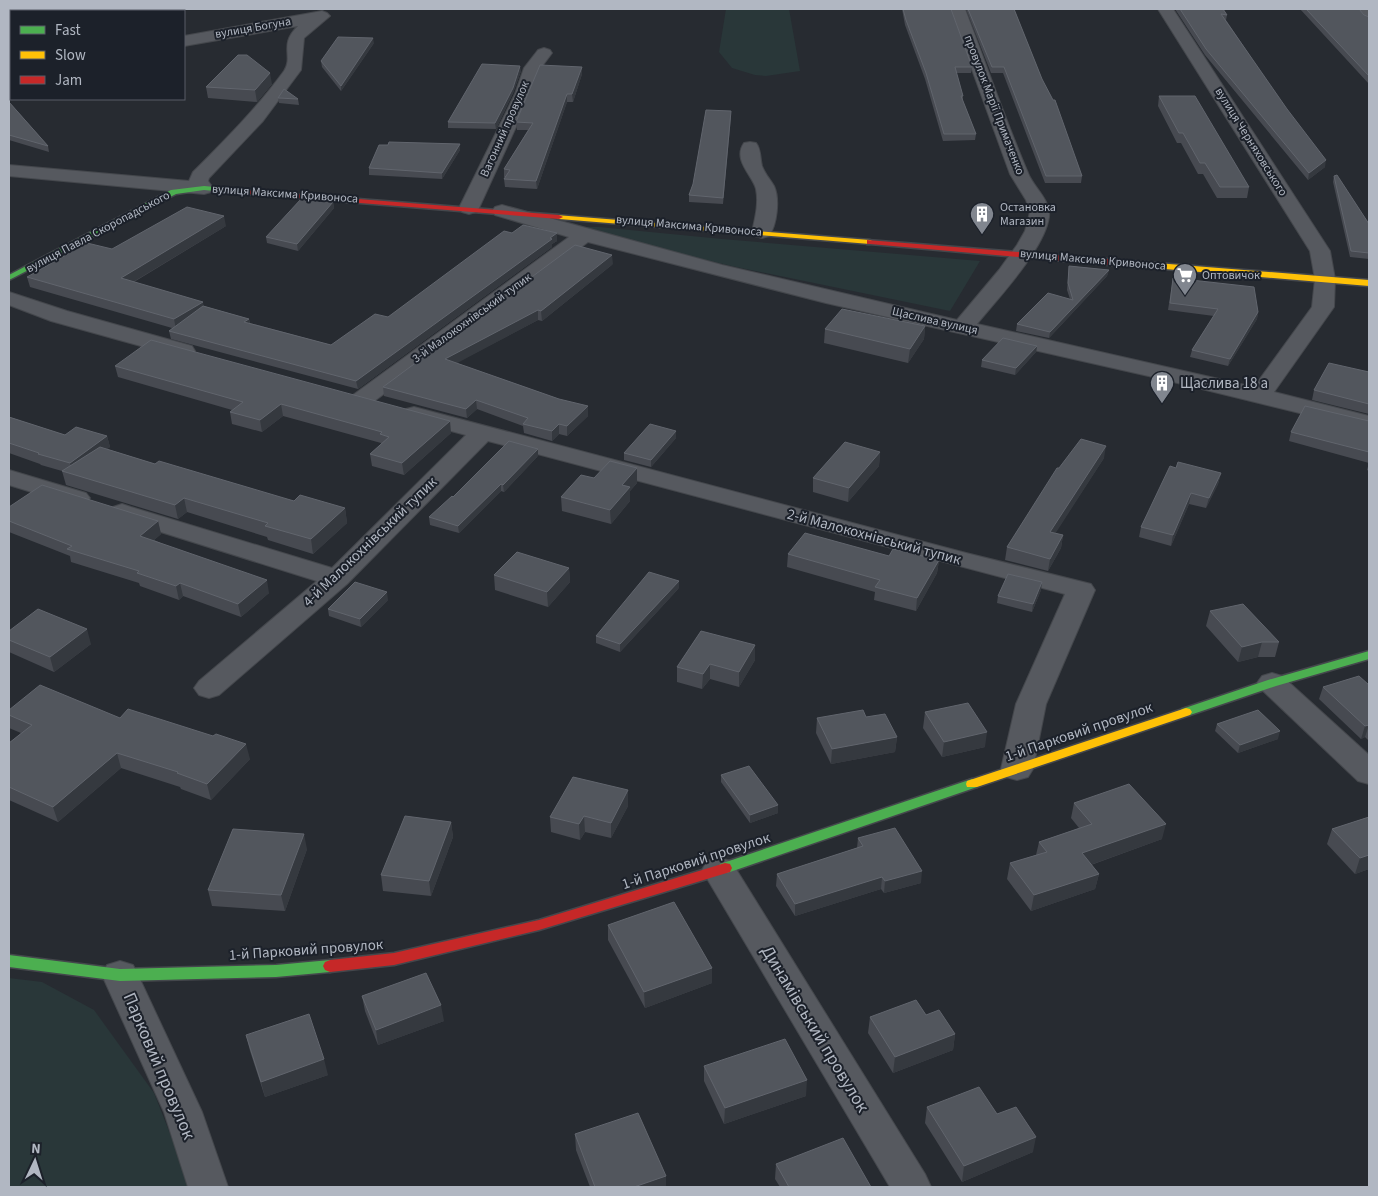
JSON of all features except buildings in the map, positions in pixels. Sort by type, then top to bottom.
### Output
[{"type":"street","name":"провулок Марії Примаченко","points":[[957,9],[1021,179],[1038,206],[1039,216],[1033,234],[1021,254],[963,327]]},
{"type":"street","name":"вулиця Черняховського","points":[[1166,9],[1320,251],[1325,279],[1323,307],[1261,394]]},
{"type":"street","points":[[1362,9],[1369,17]]},
{"type":"street","name":"вулиця Богуна","points":[[185,41],[322,16],[296,37],[293,43],[296,64],[294,70],[257,117],[200,176],[198,182],[204,188]]},
{"type":"street","name":"Вагонний провулок","points":[[469,208],[523,94],[532,68],[544,53]]},
{"type":"street","points":[[750,147],[750,157],[755,173],[765,187],[767,205],[762,232]]},
{"type":"street","name":"вулиця Максима Кривоноса","points":[[11,173],[469,208],[1369,283]]},
{"type":"street","name":"вулиця Павла Скоропадського","points":[[9,278],[174,192],[204,188]]},
{"type":"street","name":"Щаслива вулиця","points":[[502,211],[583,236],[963,327],[1261,394],[1369,423]]},
{"type":"street","name":"3-й Малокохнівський тупик","points":[[483,432],[352,397],[583,236]]},
{"type":"street","points":[[9,298],[59,316],[204,356]]},
{"type":"street","name":"4-й Малокохнівський тупик","points":[[209,688],[337,578],[483,432]]},
{"type":"street","name":"2-й Малокохнівський тупик","points":[[483,432],[956,559],[1082,590],[1031,704],[1017,769]]},
{"type":"street","points":[[9,477],[337,578]]},
{"type":"street","name":"1-й Парковий провулок","points":[[9,961],[120,975],[276,971],[394,959],[540,925],[719,870],[1272,683],[1369,655]]},
{"type":"street","points":[[1272,683],[1369,773]]},
{"type":"street","name":"Динамівський провулок","points":[[719,870],[911,1187]]},
{"type":"street","name":"Парковий провулок","points":[[120,975],[183,1112],[208,1187]]},
{"type":"shaded area","points":[[726,9],[789,9],[800,71],[766,76],[755,75],[732,68],[719,52]]},
{"type":"shaded area","points":[[579,227],[599,227],[980,261],[950,311],[736,267],[579,231]]},
{"type":"shaded area","points":[[9,978],[42,982],[94,1010],[154,1093],[191,1187],[9,1187]]},
{"type":"railway","points":[[29,10],[34,9]]},
{"type":"traffic: fast","points":[[9,278],[174,192],[204,188],[247,192]]},
{"type":"traffic: fast","points":[[1186,712],[1272,683],[1369,655]]},
{"type":"traffic: fast","points":[[725,868],[972,784]]},
{"type":"traffic: fast","points":[[9,961],[120,975],[276,971],[330,966]]},
{"type":"traffic: slow","points":[[559,217],[870,242]]},
{"type":"traffic: slow","points":[[1144,265],[1369,283]]},
{"type":"traffic: slow","points":[[972,784],[1186,712]]},
{"type":"traffic: jam","points":[[247,192],[559,217]]},
{"type":"traffic: jam","points":[[870,242],[1144,265]]},
{"type":"traffic: jam","points":[[330,966],[394,959],[539,925],[725,868]]},
{"type":"place","name":"Остановка Магазин","points":[[982,235]]},
{"type":"place","name":"Оптовичок","points":[[1185,296]]},
{"type":"place","name":"Щаслива 18 а","points":[[1162,404]]}]
